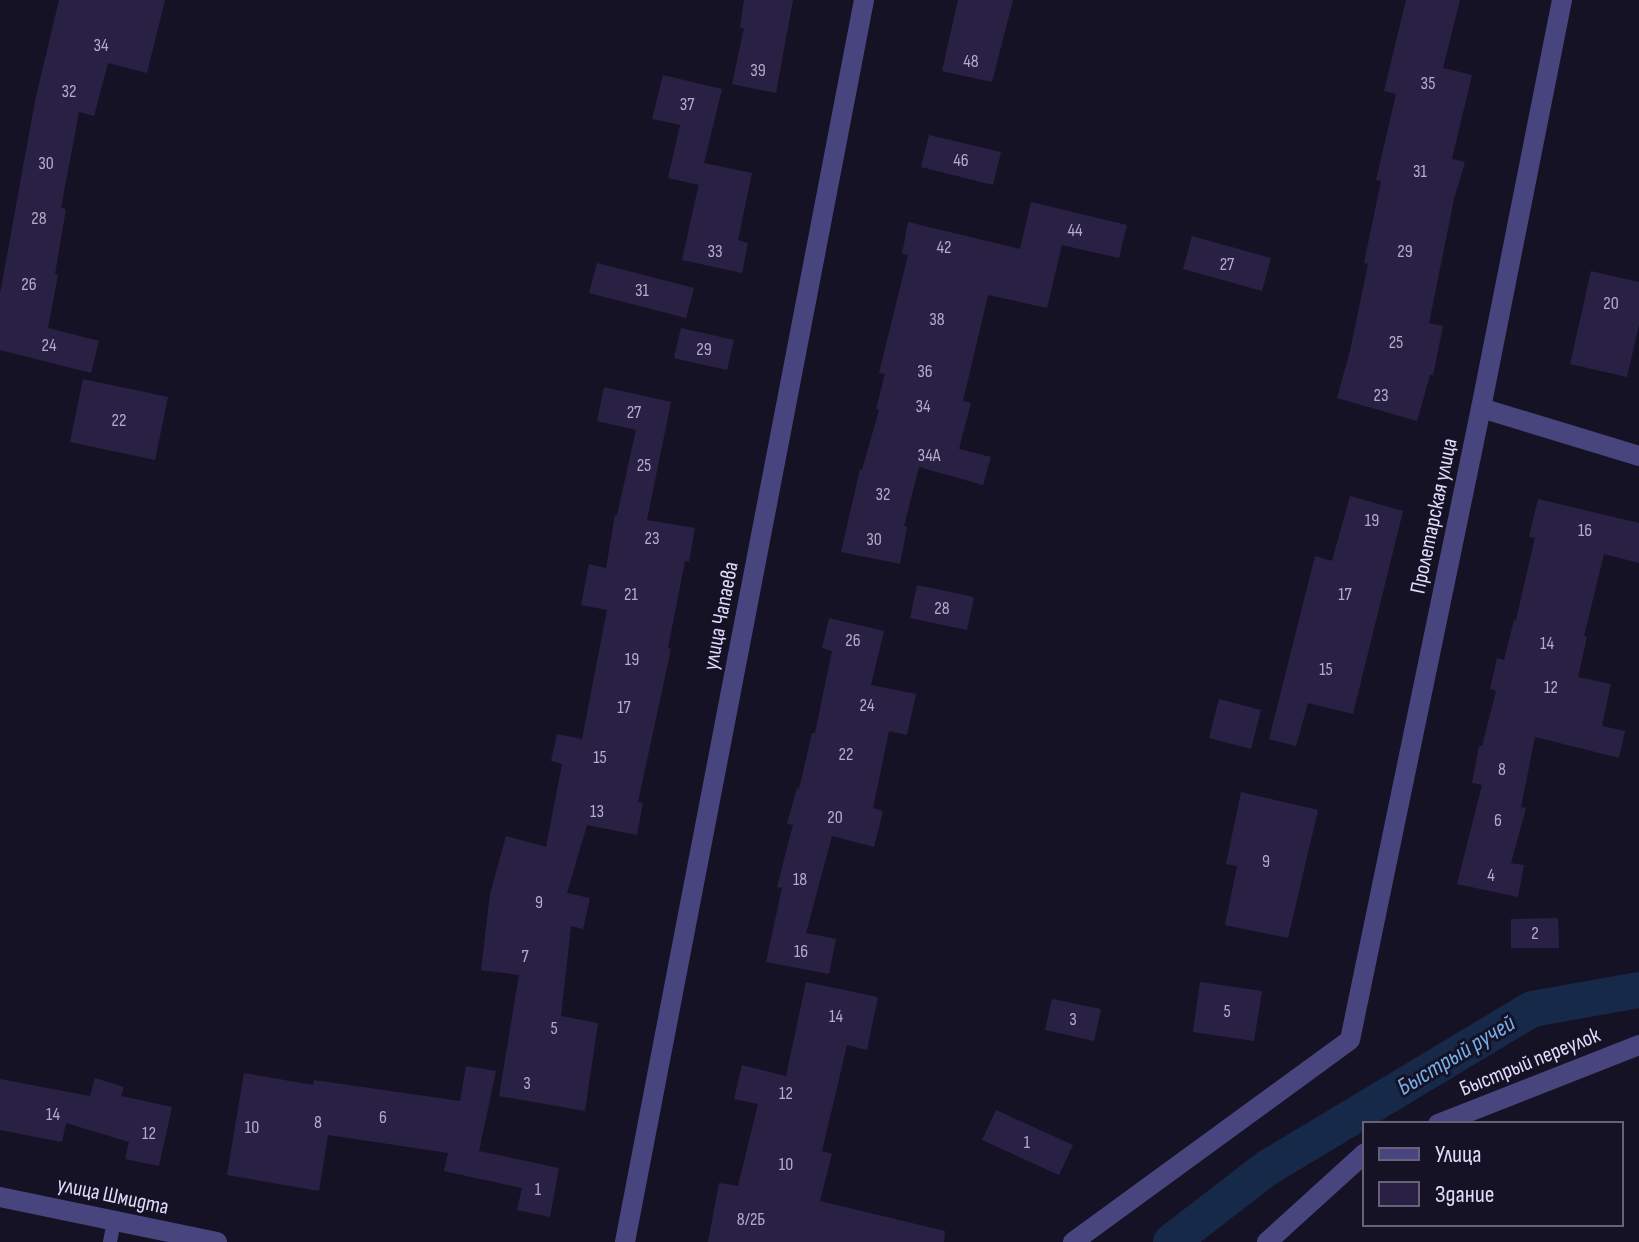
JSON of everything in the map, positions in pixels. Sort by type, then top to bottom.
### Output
[{"type":"street","name":"улица Чапаева","points":[[625,1242],[864,0]]},
{"type":"street","name":"Пролетарская улица","points":[[1073,1242],[1350,1040],[1562,0]]},
{"type":"street","points":[[1481,408],[1639,456]]},
{"type":"street","name":"Быстрый переулок","points":[[1443,1122],[1639,1045]]},
{"type":"street","points":[[1267,1242],[1363,1155]]},
{"type":"street","name":"улица Шмидта","points":[[0,1197],[217,1242]]},
{"type":"lane","points":[[110,1242],[114,1221]]},
{"type":"building","points":[[59,0],[165,0],[147,73],[108,63],[94,116],[79,112],[61,208],[66,209],[48,328],[99,341],[91,373],[0,350],[0,294],[35,101]]},
{"type":"building","points":[[744,0],[793,0],[776,93],[732,84],[744,28],[740,28]]},
{"type":"building","points":[[958,0],[1013,0],[992,82],[942,71]]},
{"type":"building","points":[[1406,0],[1460,0],[1443,68],[1472,75],[1452,159],[1465,162],[1454,199],[1429,323],[1443,326],[1433,375],[1430,375],[1417,421],[1337,398],[1368,264],[1364,263],[1381,181],[1376,180],[1396,94],[1384,91]]},
{"type":"building","points":[[663,75],[722,89],[704,163],[752,173],[738,240],[748,243],[742,273],[682,260],[699,185],[668,178],[680,125],[652,119]]},
{"type":"building","points":[[929,135],[1001,152],[993,185],[921,167]]},
{"type":"building","points":[[1031,202],[1127,225],[1119,258],[1062,245],[1047,308],[988,295],[963,401],[971,403],[959,449],[991,457],[983,485],[919,467],[904,526],[907,527],[900,564],[841,552],[860,469],[879,410],[876,409],[885,374],[879,373],[908,255],[902,254],[908,222],[1020,249]]},
{"type":"building","points":[[1192,236],[1271,258],[1262,291],[1183,269]]},
{"type":"building","points":[[597,263],[694,288],[686,318],[589,293]]},
{"type":"building","points":[[1591,271],[1639,282],[1639,325],[1627,377],[1570,364]]},
{"type":"building","points":[[681,328],[734,340],[727,370],[674,358]]},
{"type":"building","points":[[83,379],[168,397],[155,460],[70,442]]},
{"type":"building","points":[[604,387],[671,402],[647,520],[695,528],[689,562],[685,561],[668,648],[671,649],[638,802],[643,803],[637,835],[587,825],[567,893],[590,898],[583,929],[571,926],[561,1016],[598,1023],[585,1111],[499,1096],[519,975],[481,970],[490,894],[506,836],[546,847],[562,764],[551,761],[557,734],[582,739],[607,610],[581,605],[589,564],[606,568],[615,515],[636,430],[597,421]]},
{"type":"building","points":[[1350,496],[1403,511],[1353,714],[1308,703],[1296,746],[1269,739],[1315,556],[1332,561]]},
{"type":"building","points":[[1538,499],[1639,523],[1639,563],[1604,554],[1584,636],[1587,637],[1578,677],[1611,684],[1602,726],[1625,731],[1619,758],[1535,737],[1521,807],[1526,808],[1511,863],[1524,865],[1518,897],[1457,884],[1482,785],[1472,783],[1479,746],[1482,746],[1496,691],[1490,689],[1497,658],[1504,660],[1516,620],[1535,538],[1529,537]]},
{"type":"building","points":[[917,585],[974,597],[967,630],[910,618]]},
{"type":"building","points":[[829,618],[884,631],[871,685],[916,694],[907,735],[889,731],[873,808],[883,811],[874,847],[832,836],[806,933],[836,939],[829,974],[766,962],[782,888],[777,887],[793,825],[787,824],[812,733],[815,733],[832,651],[822,648]]},
{"type":"building","points":[[1219,699],[1261,710],[1251,749],[1209,738]]},
{"type":"building","points":[[1241,792],[1318,810],[1288,938],[1225,925],[1237,866],[1226,864]]},
{"type":"building","points":[[1558,918],[1559,948],[1511,948],[1511,919]]},
{"type":"building","points":[[806,982],[878,997],[867,1050],[847,1045],[822,1151],[832,1154],[820,1201],[945,1231],[944,1242],[708,1242],[719,1183],[738,1186],[758,1104],[734,1099],[742,1065],[786,1076]]},
{"type":"building","points":[[1200,982],[1262,991],[1254,1041],[1193,1032]]},
{"type":"building","points":[[1052,999],[1101,1009],[1094,1041],[1045,1030]]},
{"type":"building","points":[[466,1066],[496,1071],[479,1151],[559,1168],[550,1217],[517,1210],[522,1188],[444,1171],[448,1153],[328,1135],[319,1191],[227,1175],[244,1073],[313,1085],[314,1080],[460,1101]]},
{"type":"building","points":[[95,1078],[124,1087],[121,1096],[172,1107],[159,1166],[125,1159],[129,1142],[66,1123],[62,1142],[0,1130],[0,1079],[90,1096]]},
{"type":"building","points":[[996,1110],[1073,1145],[1059,1175],[982,1140]]},
{"type":"waterway","name":"Быстрый ручей","points":[[1171,1242],[1267,1168],[1532,1009],[1639,990]]}]
